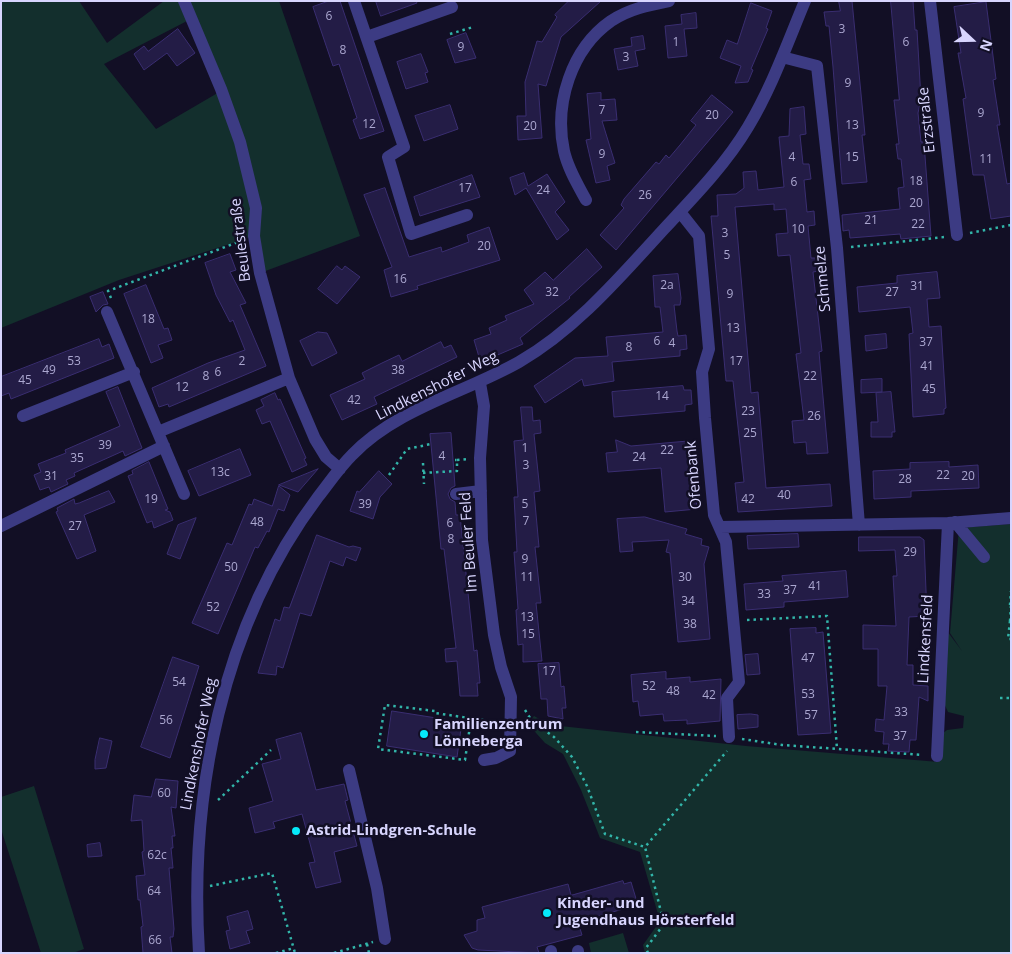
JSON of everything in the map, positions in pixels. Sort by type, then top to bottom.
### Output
[{"type":"street","name":"Beulestraße","points":[[184,1],[231,115],[240,142],[257,218],[254,236],[268,309],[289,378],[315,439],[326,457],[340,469]]},
{"type":"street","points":[[354,1],[404,147],[388,157],[410,234],[467,215]]},
{"type":"street","points":[[586,200],[570,169],[561,132],[562,111],[570,73],[588,43],[612,20],[642,6],[669,1]]},
{"type":"street","name":"Lindkenshofer Weg","points":[[199,953],[197,889],[202,815],[207,773],[223,693],[250,616],[286,544],[340,469],[353,454],[377,434],[404,417],[480,383],[536,352],[572,324],[620,277],[725,160],[748,128],[770,89],[805,1]]},
{"type":"street","name":"Erzstraße","points":[[930,1],[957,235]]},
{"type":"street","points":[[367,37],[452,7]]},
{"type":"street","name":"Schmelze","points":[[782,56],[817,66],[837,248],[859,525]]},
{"type":"street","name":"Ofenbank","points":[[680,212],[699,236],[709,349],[702,372],[714,515],[726,542],[739,682],[727,698],[730,737]]},
{"type":"street","points":[[106,312],[134,372],[184,494]]},
{"type":"street","points":[[23,416],[134,372]]},
{"type":"street","points":[[158,432],[289,378]]},
{"type":"street","name":"Im Beuler Feld","points":[[480,383],[484,406],[481,492],[482,540],[494,635],[501,667],[511,696]]},
{"type":"street","points":[[1,526],[164,446]]},
{"type":"street","points":[[456,494],[481,492]]},
{"type":"street","points":[[720,527],[952,523],[1011,518]]},
{"type":"street","points":[[952,523],[984,557]]},
{"type":"street","name":"Lindkensfeld","points":[[937,756],[952,523]]},
{"type":"street","points":[[484,760],[496,758],[510,751],[511,696]]},
{"type":"street","points":[[349,770],[377,888],[385,939]]},
{"type":"path","points":[[450,34],[473,27]]},
{"type":"path","points":[[837,248],[957,235],[1011,225]]},
{"type":"path","points":[[106,312],[114,309],[108,291],[254,236]]},
{"type":"path","points":[[389,475],[407,449],[431,444]]},
{"type":"path","points":[[423,473],[457,471],[457,460],[455,460]]},
{"type":"path","points":[[422,463],[424,484]]},
{"type":"path","points":[[1011,591],[1008,639],[1011,639]]},
{"type":"path","points":[[733,621],[827,616],[837,750]]},
{"type":"path","points":[[511,696],[529,714],[532,721],[554,737],[572,757],[587,786],[605,834],[645,847]]},
{"type":"path","points":[[1000,698],[1011,698]]},
{"type":"path","points":[[471,719],[465,760],[378,749],[385,706],[428,710],[493,722]]},
{"type":"path","points":[[636,732],[730,737],[782,745],[937,756]]},
{"type":"path","points":[[645,847],[727,751],[730,737]]},
{"type":"path","points":[[202,815],[271,750]]},
{"type":"path","points":[[645,847],[664,924],[646,948],[648,953]]},
{"type":"path","points":[[197,889],[272,874],[295,953]]},
{"type":"path","points":[[334,953],[347,951],[385,939]]},
{"type":"path","points":[[367,944],[369,953]]},
{"type":"path","points":[[276,953],[294,948]]},
{"type":"green space","points":[[1,1],[79,1],[107,43],[164,1],[279,1],[360,236],[260,273],[254,236],[119,280],[1,328]],"holes":[[[187,21],[221,91],[156,129],[104,64]]]},
{"type":"green space","points":[[1011,524],[1011,953],[645,953],[643,945],[660,921],[640,852],[600,838],[581,790],[563,754],[545,743],[528,724],[534,716],[551,725],[746,746],[939,762],[942,734],[947,730],[963,728],[964,716],[948,712],[943,701],[947,631],[962,651],[950,633],[959,528]]},
{"type":"green space","points":[[34,786],[84,949],[73,953],[41,953],[1,829],[1,797]]},
{"type":"green space","points":[[623,933],[629,953],[591,953],[589,943]]},
{"type":"building","points":[[329,1],[340,1],[384,131],[360,139],[353,120],[357,118],[339,64],[333,66],[313,7]]},
{"type":"building","points":[[376,1],[416,1],[417,3],[381,16]]},
{"type":"building","points":[[569,1],[601,1],[561,37],[546,86],[538,84],[542,138],[518,140],[517,116],[526,116],[525,82],[537,41],[542,42],[557,17],[555,15]]},
{"type":"building","points":[[839,1],[852,1],[865,135],[862,135],[867,182],[842,184],[829,26],[826,26],[824,12],[840,11]]},
{"type":"building","points":[[891,1],[913,1],[915,30],[917,30],[921,99],[918,113],[921,142],[924,142],[931,236],[901,239],[900,234],[850,238],[849,230],[843,231],[842,215],[900,209],[898,188],[904,187],[901,159],[898,159],[896,144],[899,144],[894,100],[899,100]]},
{"type":"building","points":[[986,2],[996,79],[993,80],[1000,125],[997,125],[1007,184],[1011,183],[1011,216],[991,219],[984,175],[973,175],[963,99],[966,98],[958,53],[961,53],[954,7]]},
{"type":"building","points":[[751,3],[772,11],[766,28],[768,29],[751,69],[753,70],[748,82],[735,83],[741,66],[720,58],[727,40],[737,44]]},
{"type":"building","points":[[696,13],[697,28],[684,29],[687,56],[668,58],[665,26],[682,24],[681,15]]},
{"type":"building","points":[[178,29],[195,53],[177,66],[167,53],[144,70],[134,54],[144,46],[148,51]]},
{"type":"building","points":[[466,33],[476,58],[455,63],[447,40]]},
{"type":"building","points":[[643,36],[645,49],[635,51],[638,66],[618,70],[614,49],[632,46],[631,38]]},
{"type":"building","points":[[421,54],[428,72],[425,73],[428,82],[406,89],[397,62]]},
{"type":"building","points":[[601,93],[601,100],[615,99],[617,120],[602,121],[615,163],[607,166],[610,180],[596,183],[586,140],[591,139],[587,94]]},
{"type":"building","points":[[712,95],[733,112],[616,250],[600,235],[624,208],[621,205],[624,199],[656,162],[659,164],[666,155],[669,158],[696,125],[691,121]]},
{"type":"building","points":[[450,105],[458,129],[424,141],[415,116]]},
{"type":"building","points":[[804,107],[806,134],[800,135],[803,164],[809,164],[811,179],[804,180],[807,212],[814,211],[815,225],[808,226],[811,258],[818,258],[819,271],[813,272],[822,351],[819,352],[828,453],[807,454],[806,442],[794,443],[792,421],[804,420],[796,354],[801,353],[790,255],[778,256],[776,234],[788,233],[786,209],[774,210],[774,204],[735,207],[751,393],[758,392],[766,488],[830,484],[832,506],[738,512],[735,483],[744,482],[733,381],[726,381],[711,216],[718,216],[717,195],[736,194],[744,188],[743,172],[756,171],[758,190],[784,187],[779,137],[789,136],[790,109]]},
{"type":"building","points":[[524,173],[528,186],[547,174],[565,202],[555,212],[569,230],[557,240],[526,188],[515,195],[510,178]]},
{"type":"building","points":[[472,175],[480,197],[420,216],[414,197]]},
{"type":"building","points":[[385,188],[409,257],[441,247],[442,252],[469,242],[467,235],[489,227],[500,260],[417,286],[418,289],[391,297],[384,270],[392,267],[364,195]]},
{"type":"building","points":[[587,249],[602,267],[570,298],[520,338],[523,344],[486,360],[479,357],[474,340],[491,334],[489,328],[507,320],[505,316],[534,304],[524,290],[545,272],[553,280]]},
{"type":"building","points":[[230,254],[236,270],[230,272],[246,303],[240,305],[266,366],[169,407],[168,404],[159,407],[152,388],[208,363],[245,350],[233,320],[230,322],[216,295],[205,263]]},
{"type":"building","points":[[337,266],[342,270],[345,266],[360,277],[337,304],[318,289]]},
{"type":"building","points":[[937,272],[940,298],[927,299],[929,327],[941,326],[946,408],[944,409],[944,414],[913,417],[909,334],[913,333],[910,307],[859,312],[857,287],[897,283],[897,276]]},
{"type":"building","points":[[678,274],[681,298],[680,305],[674,305],[677,331],[678,336],[686,335],[687,349],[680,350],[680,356],[612,362],[614,381],[584,386],[582,379],[545,403],[534,386],[575,358],[608,356],[606,337],[663,332],[660,307],[655,307],[653,276]]},
{"type":"building","points":[[146,285],[164,329],[168,328],[172,340],[158,345],[163,358],[151,363],[124,294]]},
{"type":"building","points":[[103,292],[108,304],[103,305],[96,312],[90,297]]},
{"type":"building","points":[[318,332],[327,333],[337,353],[312,366],[300,341]]},
{"type":"building","points":[[886,334],[887,348],[866,351],[865,336]]},
{"type":"building","points":[[99,339],[102,347],[109,344],[114,358],[11,399],[9,393],[1,396],[1,377]]},
{"type":"building","points":[[441,342],[444,348],[451,345],[457,357],[374,397],[377,404],[342,420],[330,395],[365,379],[362,373],[382,363],[399,355],[402,361]]},
{"type":"building","points":[[882,379],[882,392],[861,393],[861,380]]},
{"type":"building","points":[[683,386],[684,390],[691,390],[692,404],[685,405],[685,411],[614,417],[612,392]]},
{"type":"building","points":[[118,387],[142,448],[125,456],[123,451],[74,473],[75,476],[66,480],[68,484],[51,492],[49,487],[40,490],[34,475],[41,472],[38,464],[66,453],[65,450],[120,426],[106,392]]},
{"type":"building","points":[[891,392],[895,432],[892,432],[892,437],[871,437],[871,422],[878,422],[876,393]]},
{"type":"building","points":[[275,393],[278,400],[280,399],[306,458],[304,459],[307,465],[292,472],[270,421],[262,424],[256,410],[264,406],[261,400]]},
{"type":"building","points":[[521,407],[532,407],[533,421],[540,420],[541,433],[534,434],[540,491],[534,492],[539,547],[535,547],[541,603],[536,603],[542,661],[523,662],[523,644],[518,645],[516,610],[518,609],[514,552],[517,552],[514,497],[518,497],[514,441],[523,440]]},
{"type":"building","points":[[451,433],[455,486],[451,488],[448,494],[450,499],[455,502],[456,515],[460,515],[474,651],[477,650],[480,683],[477,683],[478,696],[460,696],[457,661],[446,662],[445,649],[456,648],[444,549],[441,549],[430,434]]},
{"type":"building","points":[[616,440],[631,446],[688,441],[688,445],[696,445],[697,459],[690,459],[692,486],[695,485],[697,509],[665,512],[661,468],[608,472],[606,453],[617,452]]},
{"type":"building","points":[[240,449],[251,475],[199,496],[188,471]]},
{"type":"building","points":[[149,462],[168,509],[165,510],[170,512],[173,520],[154,528],[152,521],[147,523],[128,476],[133,474],[132,471]]},
{"type":"building","points":[[949,462],[949,467],[978,465],[979,488],[911,491],[911,497],[874,499],[873,471],[910,469],[910,463]]},
{"type":"building","points":[[318,469],[298,492],[279,485]]},
{"type":"building","points":[[379,471],[392,484],[380,497],[373,519],[350,511],[357,491],[359,492]]},
{"type":"building","points":[[279,486],[290,495],[284,511],[278,509],[269,532],[267,531],[258,548],[255,547],[218,634],[192,623],[227,543],[232,545],[249,504],[252,505],[254,499],[272,506]]},
{"type":"building","points":[[109,491],[115,502],[84,515],[96,551],[77,559],[56,512],[58,511],[57,508],[74,499],[75,504]]},
{"type":"building","points":[[645,517],[687,529],[685,534],[702,539],[701,545],[709,547],[704,564],[710,639],[678,642],[670,553],[666,552],[669,540],[632,542],[633,551],[620,552],[617,519]]},
{"type":"building","points":[[196,518],[180,559],[167,554],[178,525]]},
{"type":"building","points":[[798,534],[799,547],[748,549],[747,536]]},
{"type":"building","points":[[317,535],[349,547],[361,548],[356,561],[346,557],[343,566],[330,561],[311,616],[300,613],[283,668],[277,666],[276,675],[258,673],[275,619],[280,621],[284,607],[289,608]]},
{"type":"building","points":[[859,537],[920,537],[924,540],[927,616],[909,617],[907,665],[913,665],[913,685],[928,686],[928,701],[919,697],[916,740],[910,740],[909,752],[888,751],[889,744],[883,744],[884,732],[875,731],[876,719],[884,720],[887,686],[878,686],[878,649],[863,649],[863,625],[896,626],[893,576],[897,576],[895,550],[859,551]]},
{"type":"building","points":[[846,571],[848,597],[784,602],[784,607],[746,610],[744,584],[783,581],[782,576]]},
{"type":"building","points":[[816,628],[816,633],[823,632],[831,733],[798,735],[790,629]]},
{"type":"building","points":[[758,654],[760,674],[747,675],[745,655]]},
{"type":"building","points":[[173,657],[199,666],[170,758],[141,747]]},
{"type":"building","points":[[559,663],[561,687],[564,686],[566,708],[562,708],[563,719],[548,716],[547,699],[541,699],[538,664]]},
{"type":"building","points":[[666,672],[666,679],[690,677],[690,682],[721,679],[720,721],[687,724],[687,720],[664,721],[663,714],[640,716],[638,701],[633,702],[631,675]]},
{"type":"building","name":"Familienzentrum Lönneberga","points":[[392,711],[462,722],[457,757],[387,746]]},
{"type":"building","points":[[737,715],[758,715],[758,727],[738,729]]},
{"type":"building","points":[[301,733],[316,790],[344,784],[348,800],[345,801],[357,846],[334,852],[341,882],[316,888],[309,863],[315,862],[302,814],[273,822],[275,828],[255,833],[249,808],[273,801],[262,764],[281,759],[276,740]]},
{"type":"building","points":[[100,738],[112,741],[106,768],[95,769],[95,760]]},
{"type":"building","points":[[156,779],[178,781],[176,808],[171,807],[175,836],[172,836],[173,848],[171,848],[173,868],[169,868],[174,929],[173,937],[170,937],[172,953],[143,953],[141,927],[143,926],[140,900],[138,900],[136,876],[145,875],[142,852],[144,851],[142,820],[131,821],[134,795],[151,797]]},
{"type":"building","points":[[100,843],[102,856],[88,857],[87,845]]},
{"type":"building","name":"Kinder- und Jugendhaus Hörsterfeld","points":[[623,881],[624,884],[631,882],[637,902],[629,904],[630,907],[578,922],[582,935],[537,947],[539,953],[478,950],[472,948],[464,935],[477,931],[477,920],[485,918],[482,907],[568,884],[571,895]]},
{"type":"building","points":[[248,911],[253,929],[246,931],[250,943],[230,949],[226,931],[230,930],[227,917]]},
{"type":"place","name":"Familienzentrum Lönneberga","points":[[424,734]]},
{"type":"place","name":"Astrid-Lindgren-Schule","points":[[296,831]]},
{"type":"place","name":"Kinder- und Jugendhaus Hörsterfeld","points":[[547,913]]}]
